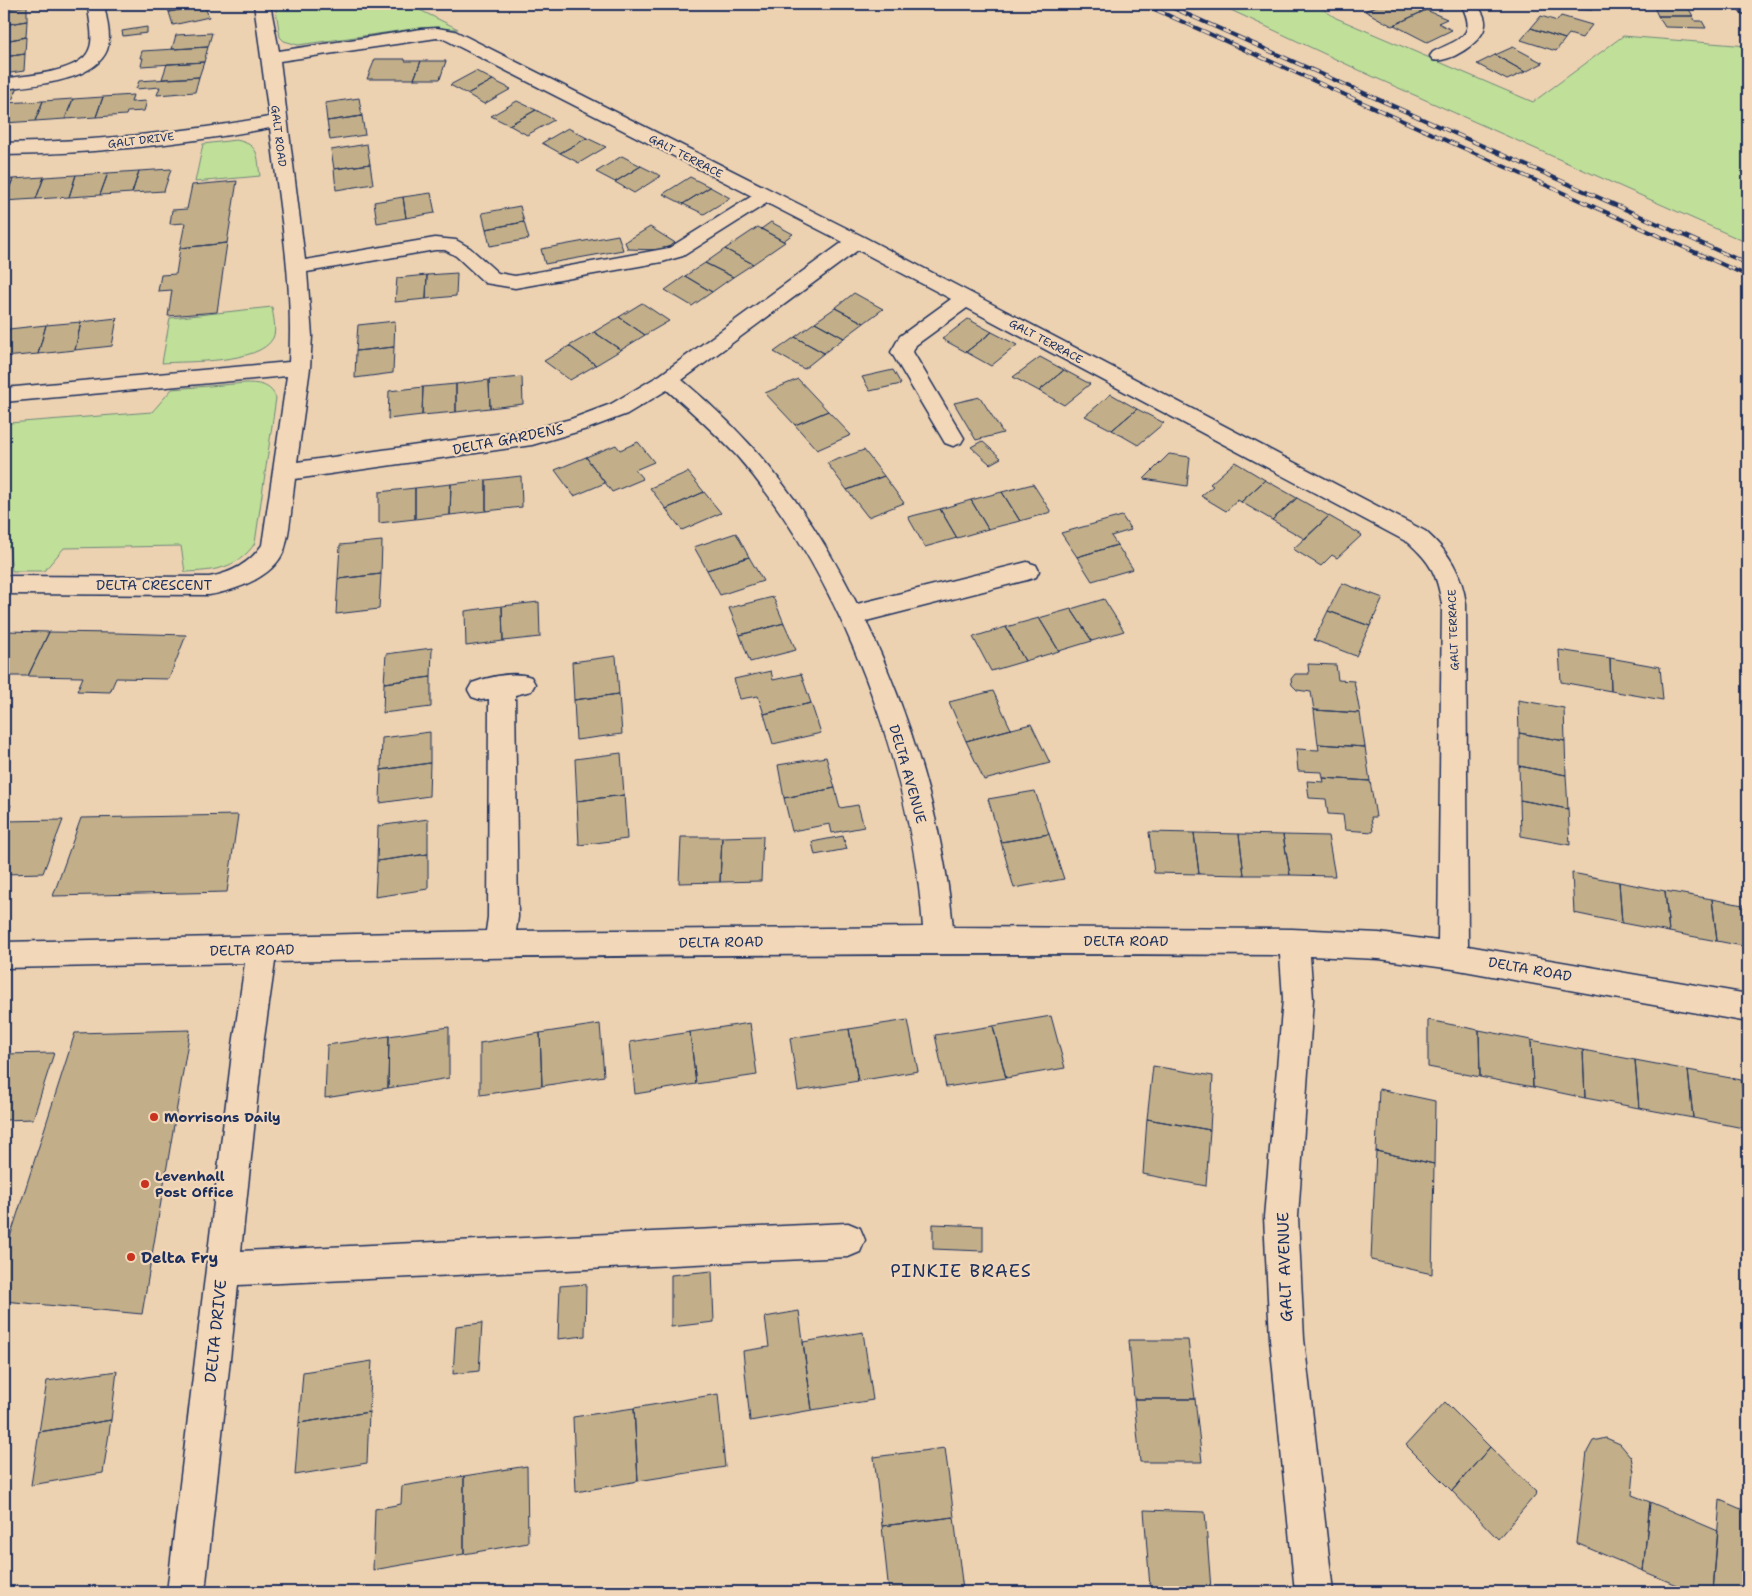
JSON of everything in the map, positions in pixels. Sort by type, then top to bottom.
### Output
[{"type":"street","points":[[4,84],[65,73],[80,69],[86,64],[98,49],[96,4]]},
{"type":"street","name":"GALT ROAD","points":[[262,4],[271,57],[277,121],[296,268],[301,336],[299,368],[284,472]]},
{"type":"street","points":[[1439,56],[1470,39],[1477,30],[1478,18],[1469,4]]},
{"type":"street","points":[[1745,4],[1748,9]]},
{"type":"street","name":"GALT TERRACE","points":[[271,57],[421,34],[437,33],[449,35],[857,241],[1417,537],[1436,554],[1451,579],[1454,604],[1453,956]]},
{"type":"street","name":"GALT DRIVE","points":[[4,149],[80,147],[155,139],[277,121]]},
{"type":"street","points":[[296,268],[435,244],[448,244],[463,252],[492,279],[516,282],[676,252],[765,196]]},
{"type":"street","name":"DELTA GARDENS","points":[[284,472],[532,437],[579,424],[620,409],[668,380],[857,241]]},
{"type":"street","points":[[953,438],[902,352],[908,341],[965,299]]},
{"type":"street","points":[[4,395],[299,368]]},
{"type":"street","name":"DELTA AVENUE","points":[[668,380],[718,422],[774,487],[804,528],[851,615],[882,687],[905,756],[924,827],[937,913],[939,940]]},
{"type":"street","name":"DELTA CRESCENT","points":[[4,586],[209,586],[238,579],[254,570],[266,558],[274,546],[284,472]]},
{"type":"street","points":[[851,615],[1027,571]]},
{"type":"street","points":[[499,944],[503,917],[502,687]]},
{"type":"street","name":"DELTA ROAD","points":[[4,955],[499,944],[939,940],[1292,942],[1379,946],[1453,956],[1748,1008]]},
{"type":"street","name":"GALT AVENUE","points":[[1292,942],[1297,966],[1298,999],[1281,1217],[1287,1339],[1314,1592]]},
{"type":"street","name":"DELTA DRIVE","points":[[186,1592],[254,998],[262,950]]},
{"type":"street","points":[[222,1269],[848,1240]]},
{"type":"green space","points":[[275,4],[408,4],[458,29],[420,28],[298,45],[284,41],[280,37]]},
{"type":"green space","points":[[1218,4],[1315,4],[1336,18],[1533,102],[1623,36],[1748,46],[1748,243],[1376,78]]},
{"type":"green space","points":[[236,140],[249,145],[256,152],[260,176],[195,182],[203,144]]},
{"type":"green space","points":[[272,307],[275,327],[273,338],[266,346],[254,353],[222,360],[162,363],[170,318]]},
{"type":"green space","points":[[246,383],[268,388],[276,398],[255,543],[241,558],[224,567],[205,571],[185,572],[181,546],[64,548],[44,571],[12,571],[9,546],[4,546],[4,403],[9,402],[9,423],[152,412],[172,389]]},
{"type":"building","points":[[166,4],[204,4],[204,5],[169,12]]},
{"type":"building","points":[[1382,4],[1394,6],[1398,4],[1417,4],[1426,10],[1392,26],[1365,11]]},
{"type":"building","points":[[1541,4],[1589,4],[1592,10],[1543,8]]},
{"type":"building","points":[[1686,4],[1687,6],[1653,5]]},
{"type":"building","points":[[204,5],[209,17],[173,25],[169,12]]},
{"type":"building","points":[[1653,5],[1687,6],[1693,16],[1658,16]]},
{"type":"building","points":[[27,6],[27,21],[4,25],[4,9]]},
{"type":"building","points":[[1426,10],[1447,19],[1438,23],[1452,30],[1427,42],[1394,25]]},
{"type":"building","points":[[1541,16],[1557,21],[1561,16],[1592,25],[1582,38],[1569,34],[1565,39],[1531,28]]},
{"type":"building","points":[[1658,16],[1693,16],[1695,21],[1702,21],[1706,28],[1665,27]]},
{"type":"building","points":[[27,21],[26,37],[4,41],[4,25]]},
{"type":"building","points":[[147,27],[147,33],[123,36],[122,31]]},
{"type":"building","points":[[1531,28],[1565,39],[1556,51],[1521,40]]},
{"type":"building","points":[[212,33],[208,47],[172,49],[176,35]]},
{"type":"building","points":[[26,37],[25,54],[4,57],[4,41]]},
{"type":"building","points":[[208,47],[204,62],[141,66],[143,58],[140,58],[142,51]]},
{"type":"building","points":[[1513,47],[1543,63],[1525,72],[1495,55]]},
{"type":"building","points":[[25,54],[24,71],[4,74],[4,57]]},
{"type":"building","points":[[1495,55],[1525,72],[1507,80],[1477,64]]},
{"type":"building","points":[[375,59],[421,61],[414,79],[367,79]]},
{"type":"building","points":[[421,61],[446,61],[440,79],[414,79]]},
{"type":"building","points":[[204,62],[199,77],[162,79],[167,64]]},
{"type":"building","points":[[476,71],[493,80],[467,94],[450,85]]},
{"type":"building","points":[[199,77],[195,92],[157,95],[160,87],[136,89],[139,81]]},
{"type":"building","points":[[493,80],[511,89],[484,104],[467,94]]},
{"type":"building","points":[[18,87],[12,100],[4,100],[4,89]]},
{"type":"building","points":[[133,95],[131,102],[147,101],[144,111],[127,112],[126,115],[96,117],[103,97]]},
{"type":"building","points":[[103,97],[96,117],[65,119],[73,99]]},
{"type":"building","points":[[359,98],[362,116],[327,121],[325,103]]},
{"type":"building","points":[[73,99],[65,119],[35,121],[43,101]]},
{"type":"building","points":[[43,101],[35,121],[4,123],[4,103]]},
{"type":"building","points":[[517,101],[536,110],[509,125],[491,116]]},
{"type":"building","points":[[536,110],[554,120],[527,135],[509,125]]},
{"type":"building","points":[[362,116],[365,135],[330,140],[327,121]]},
{"type":"building","points":[[568,128],[587,138],[560,153],[542,143]]},
{"type":"building","points":[[587,138],[606,147],[579,163],[560,153]]},
{"type":"building","points":[[367,144],[370,164],[334,169],[331,150]]},
{"type":"building","points":[[622,156],[641,166],[615,182],[596,172]]},
{"type":"building","points":[[370,164],[373,184],[336,190],[334,169]]},
{"type":"building","points":[[641,166],[661,176],[634,193],[615,182]]},
{"type":"building","points":[[171,169],[164,191],[132,193],[139,171]]},
{"type":"building","points":[[139,171],[132,193],[100,195],[108,173]]},
{"type":"building","points":[[108,173],[100,195],[69,197],[76,175]]},
{"type":"building","points":[[76,175],[69,197],[36,199],[44,177]]},
{"type":"building","points":[[44,177],[36,199],[4,201],[13,179]]},
{"type":"building","points":[[690,177],[710,187],[683,204],[663,194]]},
{"type":"building","points":[[13,179],[4,201],[4,180]]},
{"type":"building","points":[[237,181],[227,243],[180,248],[185,223],[170,224],[172,210],[187,209],[192,185]]},
{"type":"building","points":[[710,187],[730,198],[704,214],[683,204]]},
{"type":"building","points":[[431,193],[435,213],[406,218],[403,197]]},
{"type":"building","points":[[403,197],[406,218],[377,223],[374,202]]},
{"type":"building","points":[[520,206],[524,222],[486,229],[482,213]]},
{"type":"building","points":[[524,222],[529,239],[490,246],[486,229]]},
{"type":"building","points":[[771,222],[793,234],[783,241],[761,229]]},
{"type":"building","points":[[650,227],[677,244],[658,250],[628,249],[625,242]]},
{"type":"building","points":[[758,227],[785,242],[753,264],[725,249]]},
{"type":"building","points":[[618,235],[623,250],[545,264],[541,249]]},
{"type":"building","points":[[227,243],[217,312],[168,316],[172,290],[158,291],[161,275],[176,274],[180,248]]},
{"type":"building","points":[[725,249],[753,264],[733,277],[705,263]]},
{"type":"building","points":[[705,263],[733,277],[712,292],[685,276]]},
{"type":"building","points":[[457,273],[456,296],[426,299],[427,275]]},
{"type":"building","points":[[427,275],[426,299],[395,302],[397,278]]},
{"type":"building","points":[[685,276],[712,292],[692,306],[665,290]]},
{"type":"building","points":[[854,293],[883,309],[864,323],[835,308]]},
{"type":"building","points":[[642,303],[669,321],[645,335],[619,317]]},
{"type":"building","points":[[835,308],[864,323],[844,338],[815,322]]},
{"type":"building","points":[[619,317],[645,335],[621,350],[594,332]]},
{"type":"building","points":[[117,318],[112,346],[75,350],[81,322]]},
{"type":"building","points":[[968,319],[992,332],[966,352],[942,339]]},
{"type":"building","points":[[395,321],[394,347],[356,351],[358,325]]},
{"type":"building","points":[[81,322],[75,350],[38,354],[46,325]]},
{"type":"building","points":[[815,322],[844,338],[824,353],[795,337]]},
{"type":"building","points":[[46,325],[38,354],[4,357],[9,329]]},
{"type":"building","points":[[594,332],[621,350],[596,365],[569,346]]},
{"type":"building","points":[[992,332],[1017,345],[991,366],[966,352]]},
{"type":"building","points":[[795,337],[824,353],[804,369],[774,352]]},
{"type":"building","points":[[569,346],[596,365],[570,380],[544,361]]},
{"type":"building","points":[[394,347],[393,373],[355,378],[356,351]]},
{"type":"building","points":[[1040,357],[1064,370],[1039,391],[1013,377]]},
{"type":"building","points":[[893,370],[901,384],[870,391],[862,377]]},
{"type":"building","points":[[1064,370],[1090,384],[1064,405],[1039,391]]},
{"type":"building","points":[[522,377],[523,404],[490,408],[489,380]]},
{"type":"building","points":[[798,379],[828,411],[795,425],[765,393]]},
{"type":"building","points":[[489,380],[490,408],[456,412],[456,384]]},
{"type":"building","points":[[456,384],[456,412],[422,415],[423,387]]},
{"type":"building","points":[[423,387],[422,415],[388,419],[389,391]]},
{"type":"building","points":[[1111,394],[1137,409],[1112,430],[1085,416]]},
{"type":"building","points":[[980,397],[1003,433],[976,440],[954,403]]},
{"type":"building","points":[[1137,409],[1164,423],[1138,445],[1112,430]]},
{"type":"building","points":[[828,411],[851,435],[817,450],[795,425]]},
{"type":"building","points":[[982,441],[1001,458],[990,464],[971,447]]},
{"type":"building","points":[[638,442],[654,462],[635,470],[643,479],[612,492],[586,457],[616,445],[620,450]]},
{"type":"building","points":[[864,450],[884,476],[847,490],[827,463]]},
{"type":"building","points":[[1169,454],[1190,457],[1187,486],[1144,479]]},
{"type":"building","points":[[586,457],[605,483],[574,496],[555,470]]},
{"type":"building","points":[[1235,462],[1265,480],[1241,502],[1238,500],[1226,511],[1201,496],[1213,486],[1210,484]]},
{"type":"building","points":[[688,472],[704,492],[666,509],[650,488]]},
{"type":"building","points":[[521,476],[522,507],[486,511],[486,480]]},
{"type":"building","points":[[884,476],[904,503],[868,517],[847,490]]},
{"type":"building","points":[[486,480],[486,511],[450,515],[451,484]]},
{"type":"building","points":[[1265,480],[1297,498],[1272,520],[1241,502]]},
{"type":"building","points":[[451,484],[450,515],[415,519],[415,488]]},
{"type":"building","points":[[1033,484],[1051,512],[1020,521],[1002,492]]},
{"type":"building","points":[[415,488],[415,519],[379,523],[379,492]]},
{"type":"building","points":[[704,492],[721,513],[682,530],[666,509]]},
{"type":"building","points":[[1002,492],[1020,521],[988,529],[971,500]]},
{"type":"building","points":[[1297,498],[1329,516],[1305,539],[1272,520]]},
{"type":"building","points":[[971,500],[988,529],[957,538],[940,509]]},
{"type":"building","points":[[940,509],[957,538],[925,547],[908,517]]},
{"type":"building","points":[[1122,516],[1131,530],[1111,536],[1117,545],[1077,557],[1061,533]]},
{"type":"building","points":[[1329,516],[1362,535],[1337,558],[1332,555],[1321,566],[1293,549]]},
{"type":"building","points":[[736,533],[749,557],[707,570],[694,547]]},
{"type":"building","points":[[382,541],[381,574],[338,579],[340,545]]},
{"type":"building","points":[[1117,545],[1133,569],[1092,581],[1077,557]]},
{"type":"building","points":[[749,557],[763,581],[720,595],[707,570]]},
{"type":"building","points":[[381,574],[379,609],[336,614],[338,579]]},
{"type":"building","points":[[1342,583],[1383,598],[1370,626],[1328,611]]},
{"type":"building","points":[[773,597],[784,623],[740,635],[729,608]]},
{"type":"building","points":[[1104,599],[1124,631],[1092,641],[1071,609]]},
{"type":"building","points":[[539,602],[540,637],[503,641],[502,606]]},
{"type":"building","points":[[502,606],[503,641],[466,646],[465,611]]},
{"type":"building","points":[[1071,609],[1092,641],[1059,651],[1039,618]]},
{"type":"building","points":[[1328,611],[1370,626],[1356,656],[1314,640]]},
{"type":"building","points":[[1039,618],[1059,651],[1025,661],[1006,627]]},
{"type":"building","points":[[784,623],[796,650],[750,662],[740,635]]},
{"type":"building","points":[[1006,627],[1025,661],[991,671],[973,637]]},
{"type":"building","points":[[4,631],[49,632],[28,676],[4,676]]},
{"type":"building","points":[[49,632],[186,635],[169,679],[116,678],[110,692],[77,691],[83,677],[28,676]]},
{"type":"building","points":[[432,648],[431,677],[384,683],[386,654]]},
{"type":"building","points":[[1559,650],[1610,658],[1611,691],[1561,682]]},
{"type":"building","points":[[616,656],[619,694],[574,700],[572,662]]},
{"type":"building","points":[[1610,658],[1660,667],[1663,700],[1611,691]]},
{"type":"building","points":[[1308,664],[1336,665],[1338,680],[1354,681],[1360,713],[1314,710],[1311,692],[1297,690],[1292,685],[1291,679],[1295,674],[1309,674]]},
{"type":"building","points":[[771,671],[773,680],[801,674],[811,703],[764,714],[758,696],[740,699],[734,679]]},
{"type":"building","points":[[431,677],[431,707],[383,713],[384,683]]},
{"type":"building","points":[[993,691],[1011,729],[966,741],[949,702]]},
{"type":"building","points":[[619,694],[622,734],[576,740],[574,700]]},
{"type":"building","points":[[1518,700],[1564,708],[1565,741],[1519,733]]},
{"type":"building","points":[[811,703],[821,733],[773,744],[764,714]]},
{"type":"building","points":[[1314,710],[1360,713],[1365,747],[1318,744]]},
{"type":"building","points":[[1031,724],[1050,763],[984,780],[966,741]]},
{"type":"building","points":[[430,732],[430,763],[381,770],[382,738]]},
{"type":"building","points":[[1519,733],[1565,741],[1566,775],[1519,766]]},
{"type":"building","points":[[1318,744],[1365,747],[1370,781],[1323,778],[1322,772],[1298,771],[1296,749],[1319,750]]},
{"type":"building","points":[[621,753],[624,795],[577,801],[575,759]]},
{"type":"building","points":[[826,757],[835,788],[784,798],[778,765]]},
{"type":"building","points":[[430,763],[429,796],[380,803],[381,770]]},
{"type":"building","points":[[1519,766],[1566,775],[1568,809],[1520,800]]},
{"type":"building","points":[[1323,778],[1370,781],[1376,817],[1371,817],[1373,832],[1345,830],[1343,815],[1328,814],[1326,799],[1309,798],[1307,781],[1324,782]]},
{"type":"building","points":[[835,788],[840,808],[858,805],[864,827],[832,833],[830,824],[792,831],[784,798]]},
{"type":"building","points":[[1035,791],[1049,834],[1001,842],[988,799]]},
{"type":"building","points":[[624,795],[627,839],[579,845],[577,801]]},
{"type":"building","points":[[1520,800],[1568,809],[1570,845],[1521,836]]},
{"type":"building","points":[[4,805],[11,805],[4,821]]},
{"type":"building","points":[[238,815],[227,892],[53,896],[81,818]]},
{"type":"building","points":[[428,819],[428,854],[377,861],[378,826]]},
{"type":"building","points":[[63,820],[43,873],[4,874],[4,821]]},
{"type":"building","points":[[1149,832],[1194,833],[1199,874],[1154,873]]},
{"type":"building","points":[[1194,833],[1239,834],[1244,875],[1199,874]]},
{"type":"building","points":[[1049,834],[1064,879],[1014,888],[1001,842]]},
{"type":"building","points":[[1239,834],[1283,835],[1290,875],[1244,875]]},
{"type":"building","points":[[1283,835],[1328,836],[1335,876],[1290,875]]},
{"type":"building","points":[[763,836],[761,881],[720,882],[722,837]]},
{"type":"building","points":[[843,836],[847,849],[815,855],[812,842]]},
{"type":"building","points":[[681,837],[722,837],[720,882],[679,883]]},
{"type":"building","points":[[428,854],[428,889],[375,897],[377,861]]},
{"type":"building","points":[[1572,873],[1619,882],[1622,923],[1574,913]]},
{"type":"building","points":[[1619,882],[1665,891],[1669,932],[1622,923]]},
{"type":"building","points":[[1665,891],[1712,899],[1717,941],[1669,932]]},
{"type":"building","points":[[1712,899],[1748,906],[1748,947],[1717,941]]},
{"type":"building","points":[[1051,1016],[1065,1068],[1006,1078],[993,1026]]},
{"type":"building","points":[[908,1020],[918,1071],[858,1081],[849,1029]]},
{"type":"building","points":[[1428,1020],[1479,1030],[1480,1077],[1428,1067]]},
{"type":"building","points":[[750,1023],[757,1075],[696,1084],[690,1032]]},
{"type":"building","points":[[600,1024],[604,1076],[542,1086],[540,1033]]},
{"type":"building","points":[[993,1026],[1006,1078],[946,1087],[935,1035]]},
{"type":"building","points":[[449,1027],[449,1078],[388,1088],[389,1036]]},
{"type":"building","points":[[849,1029],[858,1081],[798,1091],[790,1038]]},
{"type":"building","points":[[190,1030],[142,1314],[4,1301],[4,1256],[75,1033]]},
{"type":"building","points":[[1479,1030],[1531,1040],[1533,1087],[1480,1077]]},
{"type":"building","points":[[690,1032],[696,1084],[635,1094],[630,1042]]},
{"type":"building","points":[[540,1033],[542,1086],[480,1095],[480,1043]]},
{"type":"building","points":[[389,1036],[388,1088],[325,1098],[327,1045]]},
{"type":"building","points":[[1531,1040],[1583,1050],[1585,1098],[1533,1087]]},
{"type":"building","points":[[1583,1050],[1635,1060],[1639,1108],[1585,1098]]},
{"type":"building","points":[[54,1053],[33,1119],[4,1120],[4,1054]]},
{"type":"building","points":[[1635,1060],[1688,1070],[1693,1118],[1639,1108]]},
{"type":"building","points":[[1153,1066],[1213,1076],[1210,1130],[1147,1119]]},
{"type":"building","points":[[1688,1070],[1741,1080],[1748,1129],[1693,1118]]},
{"type":"building","points":[[1379,1089],[1435,1101],[1434,1164],[1376,1151]]},
{"type":"building","points":[[1147,1119],[1210,1130],[1206,1186],[1143,1174]]},
{"type":"building","points":[[1376,1151],[1434,1164],[1432,1274],[1371,1260]]},
{"type":"building","points":[[933,1224],[983,1226],[983,1251],[933,1249]]},
{"type":"building","points":[[712,1271],[714,1322],[671,1327],[671,1275]]},
{"type":"building","points":[[586,1284],[585,1336],[558,1339],[560,1286]]},
{"type":"building","points":[[799,1311],[812,1410],[750,1421],[743,1351],[769,1347],[765,1317]]},
{"type":"building","points":[[482,1323],[479,1371],[453,1374],[456,1326]]},
{"type":"building","points":[[863,1332],[873,1400],[812,1410],[803,1342]]},
{"type":"building","points":[[1129,1340],[1188,1340],[1195,1399],[1134,1399]]},
{"type":"building","points":[[372,1361],[369,1412],[299,1423],[303,1372]]},
{"type":"building","points":[[117,1371],[111,1420],[39,1432],[47,1381]]},
{"type":"building","points":[[718,1394],[725,1467],[638,1481],[634,1408]]},
{"type":"building","points":[[1134,1399],[1195,1399],[1202,1462],[1140,1462]]},
{"type":"building","points":[[1445,1402],[1490,1447],[1452,1491],[1406,1445]]},
{"type":"building","points":[[634,1408],[638,1481],[576,1492],[573,1417]]},
{"type":"building","points":[[369,1412],[367,1463],[295,1475],[299,1423]]},
{"type":"building","points":[[111,1420],[103,1473],[31,1485],[39,1432]]},
{"type":"building","points":[[1606,1438],[1620,1444],[1631,1457],[1634,1472],[1632,1495],[1650,1502],[1643,1571],[1576,1543],[1587,1452],[1593,1441]]},
{"type":"building","points":[[1490,1447],[1537,1493],[1498,1539],[1452,1491]]},
{"type":"building","points":[[945,1448],[954,1517],[882,1526],[874,1457]]},
{"type":"building","points":[[527,1466],[528,1543],[464,1554],[464,1476]]},
{"type":"building","points":[[464,1476],[464,1554],[373,1570],[375,1509],[401,1504],[402,1486]]},
{"type":"building","points":[[1720,1500],[1748,1512],[1748,1592],[1713,1592]]},
{"type":"building","points":[[1650,1502],[1718,1531],[1713,1592],[1693,1592],[1643,1571]]},
{"type":"building","points":[[1144,1510],[1205,1512],[1211,1589],[1150,1587]]},
{"type":"building","points":[[954,1517],[963,1590],[889,1592],[882,1526]]},
{"type":"building","points":[[1150,1587],[1211,1589],[1211,1592],[1150,1592]]},
{"type":"railway","points":[[1143,4],[1748,276]]},
{"type":"railway","points":[[1164,4],[1748,264]]},
{"type":"place","name":"Morrisons Daily","points":[[154,1117]]},
{"type":"place","name":"Levenhall Post Office","points":[[145,1184]]},
{"type":"place","name":"Delta Fry","points":[[131,1257]]},
{"type":"district","name":"PINKIE BRAES","points":[[961,1271]]}]
